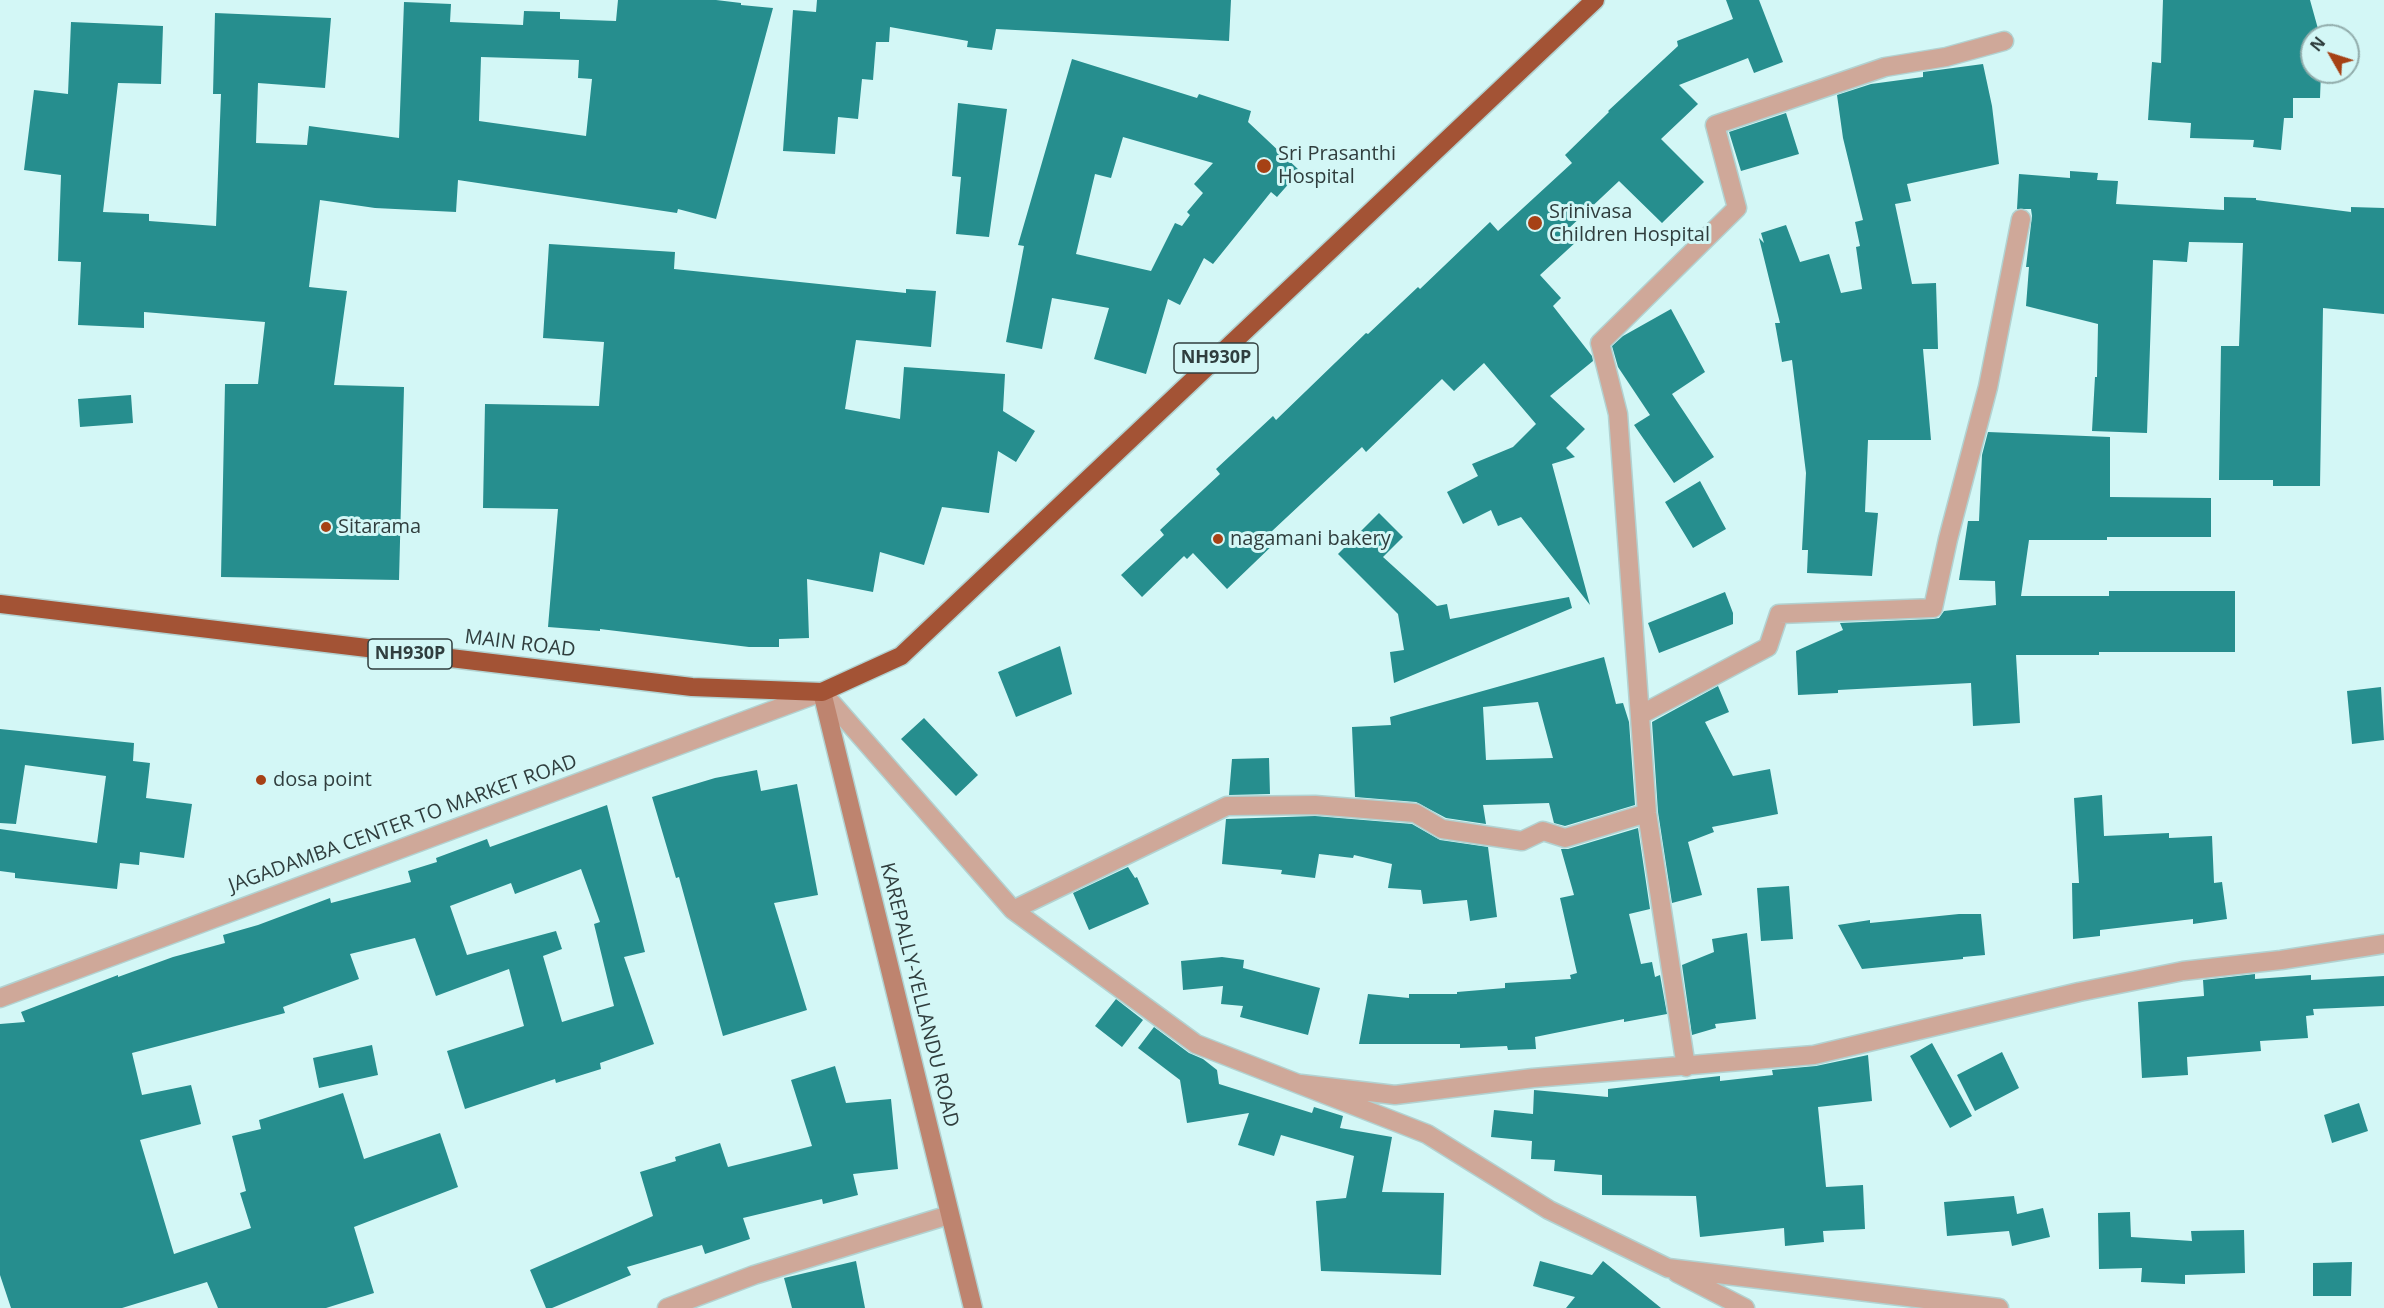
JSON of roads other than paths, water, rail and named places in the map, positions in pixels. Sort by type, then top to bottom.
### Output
[{"type":"highway","name":"NH930P","points":[[822,692],[901,656],[1595,0]]},
{"type":"highway","name":"MAIN ROAD","points":[[0,604],[692,687],[822,692]]},
{"type":"street","points":[[1686,1067],[1647,813],[1642,714],[1618,414],[1600,343],[1737,208],[1715,125],[1885,67],[1946,57],[2004,41]]},
{"type":"street","points":[[1642,714],[1768,647],[1779,614],[1933,608],[1948,539],[1988,387],[2021,219]]},
{"type":"street","points":[[822,692],[1013,910],[1196,1044],[1427,1134],[1549,1210],[1745,1308]]},
{"type":"street","name":"JAGADAMBA CENTER TO MARKET ROAD","points":[[0,998],[822,692]]},
{"type":"street","name":"KAREPALLY-YELLANDU ROAD","points":[[822,692],[973,1308]]},
{"type":"street","points":[[1013,910],[1227,806],[1315,805],[1415,813],[1443,829],[1522,841],[1543,831],[1565,838],[1647,813]]},
{"type":"street","points":[[1301,1084],[1395,1095],[1533,1078],[1814,1055],[2079,992],[2183,971],[2281,960],[2384,944]]},
{"type":"street","points":[[667,1308],[754,1275],[949,1215]]},
{"type":"street","points":[[1668,1268],[1999,1308]]},
{"type":"place","name":"Sri Prasanthi Hospital","points":[[1264,166]]},
{"type":"place","name":"Srinivasa Children Hospital","points":[[1535,223]]},
{"type":"place","name":"Sitarama","points":[[326,527]]},
{"type":"place","name":"nagamani bakery","points":[[1218,539]]},
{"type":"place","name":"dosa point","points":[[261,780]]}]
